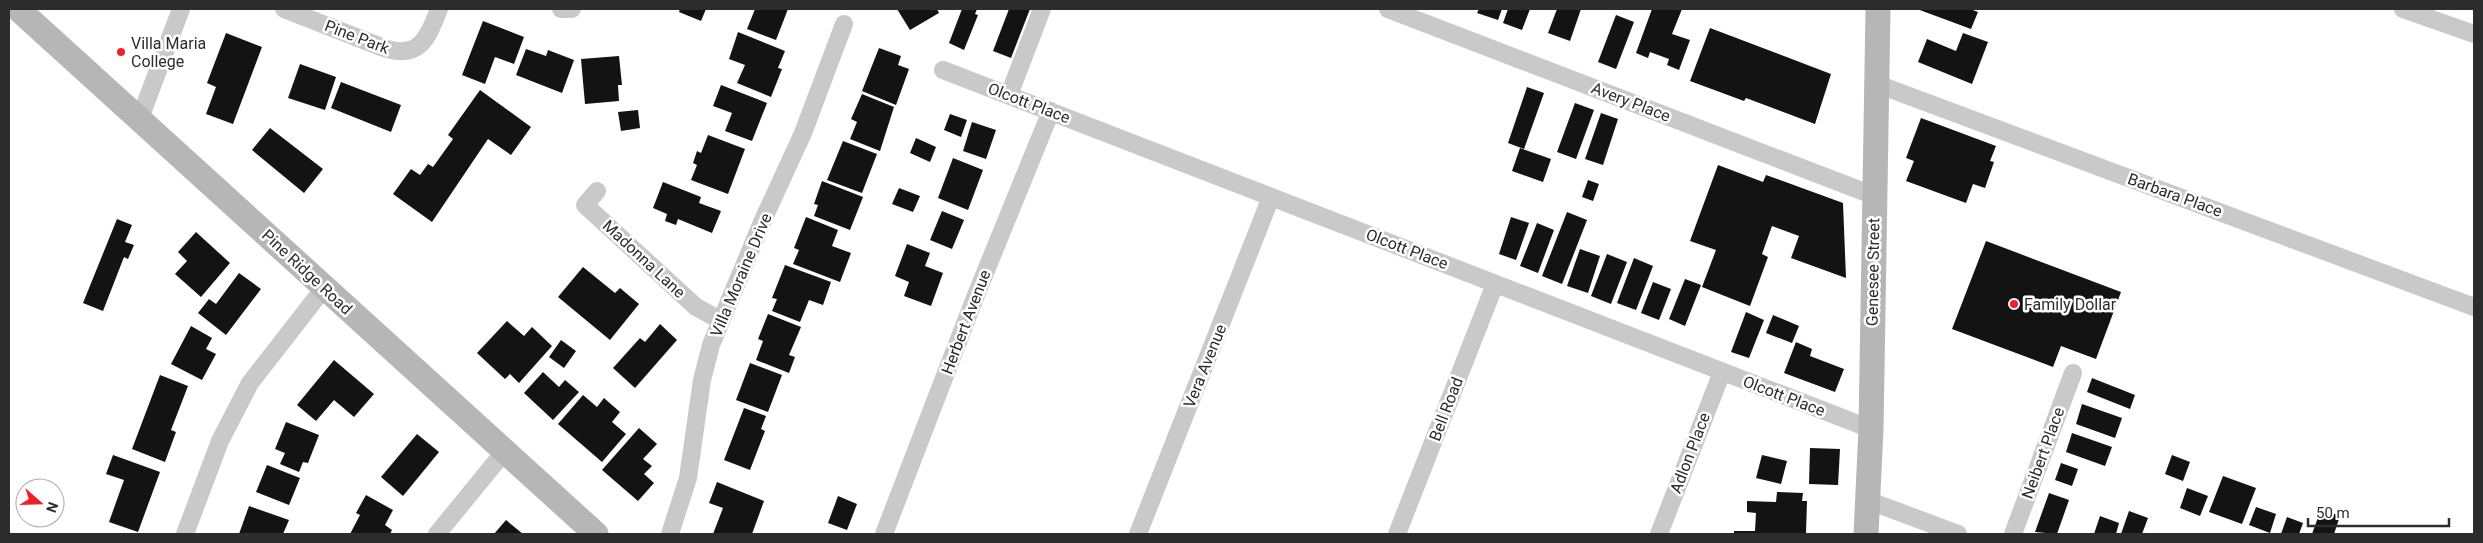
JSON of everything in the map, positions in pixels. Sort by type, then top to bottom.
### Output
[{"type":"street","name":"Pine Ridge Road","points":[[18,9],[139,121],[596,534]]},
{"type":"street","points":[[139,121],[181,9]]},
{"type":"street","name":"Pine Park","points":[[284,9],[395,52],[406,52],[424,42],[431,31],[439,9]]},
{"type":"street","points":[[561,9],[572,9]]},
{"type":"street","points":[[1009,95],[1042,9]]},
{"type":"street","name":"Avery Place","points":[[1388,9],[1875,196]]},
{"type":"street","name":"Genesee Street","points":[[1866,534],[1871,429],[1878,9]]},
{"type":"street","points":[[2403,9],[2474,34]]},
{"type":"street","name":"Villa Moraine Drive","points":[[670,534],[688,478],[702,380],[711,345],[720,320],[803,132],[844,24]]},
{"type":"street","name":"Olcott Place","points":[[943,70],[1871,429]]},
{"type":"street","name":"Barbara Place","points":[[1876,84],[2474,306]]},
{"type":"street","name":"Herbert Avenue","points":[[884,534],[976,295],[1050,111]]},
{"type":"street","name":"Madonna Lane","points":[[597,191],[585,205],[696,308],[720,320]]},
{"type":"street","name":"Vera Avenue","points":[[1138,534],[1271,197]]},
{"type":"street","name":"Bell Road","points":[[1397,534],[1495,284]]},
{"type":"street","points":[[185,534],[220,441],[250,383],[324,288]]},
{"type":"street","name":"Adlon Place","points":[[1659,534],[1722,372]]},
{"type":"street","name":"Neibert Place","points":[[2013,534],[2072,373]]},
{"type":"street","points":[[437,534],[504,452]]},
{"type":"street","points":[[1867,500],[1958,534]]},
{"type":"building","points":[[680,9],[706,9],[701,21],[679,12]]},
{"type":"building","points":[[755,9],[788,9],[776,40],[747,29]]},
{"type":"building","points":[[897,9],[937,9],[939,13],[910,30]]},
{"type":"building","points":[[962,9],[977,9],[975,14],[978,15],[964,50],[949,43]]},
{"type":"building","points":[[1009,9],[1030,9],[1011,58],[993,51]]},
{"type":"building","points":[[1479,9],[1502,9],[1498,20],[1477,13]]},
{"type":"building","points":[[1508,9],[1530,9],[1522,30],[1503,23]]},
{"type":"building","points":[[1557,9],[1581,9],[1570,41],[1548,33]]},
{"type":"building","points":[[1652,9],[1682,9],[1672,34],[1690,40],[1679,70],[1667,65],[1669,59],[1650,52],[1648,58],[1636,53]]},
{"type":"building","points":[[1917,9],[1970,9],[1978,12],[1971,29]]},
{"type":"building","points":[[1616,15],[1634,22],[1616,69],[1598,62]]},
{"type":"building","points":[[483,21],[524,37],[514,64],[495,57],[485,84],[462,75]]},
{"type":"building","points":[[1710,28],[1831,74],[1815,124],[1746,98],[1744,101],[1690,81]]},
{"type":"building","points":[[738,32],[785,51],[778,68],[782,69],[771,97],[737,83],[745,65],[729,59]]},
{"type":"building","points":[[226,33],[262,47],[233,124],[206,114],[216,87],[207,83]]},
{"type":"building","points":[[1963,33],[1988,42],[1972,84],[1918,62],[1927,39],[1956,51]]},
{"type":"building","points":[[879,48],[901,56],[898,65],[909,69],[896,105],[862,91]]},
{"type":"building","points":[[526,49],[546,56],[548,50],[574,60],[562,93],[516,75]]},
{"type":"building","points":[[619,56],[622,85],[618,85],[619,101],[585,104],[581,59]]},
{"type":"building","points":[[300,64],[336,77],[325,110],[288,98]]},
{"type":"building","points":[[341,82],[401,105],[391,132],[331,108]]},
{"type":"building","points":[[721,85],[767,103],[752,141],[725,131],[732,113],[713,106]]},
{"type":"building","points":[[1527,87],[1544,93],[1524,149],[1508,143]]},
{"type":"building","points":[[480,90],[531,127],[511,155],[488,139],[432,222],[393,194],[411,169],[420,175],[428,164],[433,167],[453,139],[448,135]]},
{"type":"building","points":[[862,94],[894,107],[880,151],[850,139],[857,122],[851,119]]},
{"type":"building","points":[[1575,103],[1594,110],[1576,159],[1557,152]]},
{"type":"building","points":[[638,110],[640,128],[621,131],[618,112]]},
{"type":"building","points":[[1601,113],[1618,119],[1603,165],[1585,159]]},
{"type":"building","points":[[950,114],[967,120],[961,137],[944,130]]},
{"type":"building","points":[[1921,118],[1996,146],[1990,161],[1994,162],[1985,188],[1973,184],[1966,203],[1906,181],[1914,161],[1906,158]]},
{"type":"building","points":[[972,122],[996,130],[986,159],[963,151]]},
{"type":"building","points":[[270,128],[323,169],[304,193],[252,150]]},
{"type":"building","points":[[708,135],[745,149],[728,194],[691,180],[697,165],[693,163],[697,151],[701,153]]},
{"type":"building","points":[[916,138],[936,147],[930,162],[910,153]]},
{"type":"building","points":[[843,141],[877,154],[862,193],[827,180]]},
{"type":"building","points":[[1520,148],[1551,159],[1543,182],[1512,171]]},
{"type":"building","points":[[953,158],[983,170],[968,210],[938,198]]},
{"type":"building","points":[[1718,165],[1763,182],[1766,175],[1843,203],[1846,278],[1791,258],[1799,236],[1772,226],[1762,254],[1768,257],[1750,306],[1702,287],[1716,250],[1690,241]]},
{"type":"building","points":[[1588,180],[1599,184],[1593,201],[1582,197]]},
{"type":"building","points":[[822,181],[863,197],[850,230],[814,216],[818,205],[814,204]]},
{"type":"building","points":[[663,182],[701,197],[699,203],[721,211],[712,233],[678,219],[676,225],[665,221],[667,214],[653,208]]},
{"type":"building","points":[[899,188],[920,196],[913,212],[892,204]]},
{"type":"building","points":[[942,211],[964,220],[952,249],[930,240]]},
{"type":"building","points":[[1567,212],[1587,220],[1562,284],[1542,276]]},
{"type":"building","points":[[806,217],[838,230],[832,246],[851,253],[840,282],[793,264],[799,250],[794,248]]},
{"type":"building","points":[[1511,217],[1529,223],[1516,260],[1499,254]]},
{"type":"building","points":[[117,219],[132,225],[125,242],[134,245],[128,259],[124,257],[103,311],[83,303]]},
{"type":"building","points":[[1537,223],[1554,230],[1538,273],[1520,266]]},
{"type":"building","points":[[196,232],[230,263],[201,297],[175,274],[187,261],[178,252]]},
{"type":"building","points":[[1986,241],[2121,292],[2096,359],[2061,346],[2053,367],[1952,329]]},
{"type":"building","points":[[907,244],[930,253],[925,266],[943,273],[931,306],[904,296],[909,282],[895,276]]},
{"type":"building","points":[[1580,249],[1600,256],[1588,293],[1567,286]]},
{"type":"building","points":[[1607,254],[1627,262],[1611,304],[1591,296]]},
{"type":"building","points":[[1634,258],[1653,266],[1636,310],[1617,303]]},
{"type":"building","points":[[785,265],[831,282],[823,305],[809,300],[800,322],[772,311],[777,299],[772,298]]},
{"type":"building","points":[[583,267],[615,293],[620,288],[639,304],[610,340],[558,297]]},
{"type":"building","points":[[239,273],[261,289],[226,335],[198,313],[209,299],[216,304]]},
{"type":"building","points":[[1685,279],[1701,285],[1685,326],[1669,319]]},
{"type":"building","points":[[1653,282],[1671,289],[1659,320],[1641,313]]},
{"type":"building","points":[[1746,312],[1764,320],[1749,358],[1731,352]]},
{"type":"building","points":[[768,314],[801,327],[789,355],[795,357],[789,373],[756,360],[763,341],[758,339]]},
{"type":"building","points":[[1773,315],[1799,326],[1792,343],[1766,333]]},
{"type":"building","points":[[507,321],[524,336],[532,327],[552,346],[519,383],[510,374],[505,379],[477,353]]},
{"type":"building","points":[[660,324],[677,340],[635,388],[613,368],[640,338],[645,342]]},
{"type":"building","points":[[191,326],[212,338],[206,349],[216,354],[202,380],[171,364]]},
{"type":"building","points":[[561,340],[576,351],[564,368],[549,357]]},
{"type":"building","points":[[1796,342],[1812,349],[1810,356],[1844,369],[1835,392],[1784,373]]},
{"type":"building","points":[[334,360],[374,394],[354,417],[334,400],[316,421],[297,405]]},
{"type":"building","points":[[750,363],[782,375],[768,412],[736,400]]},
{"type":"building","points":[[543,372],[559,387],[565,380],[579,392],[553,420],[524,393]]},
{"type":"building","points":[[160,375],[188,386],[171,430],[176,432],[165,462],[132,449]]},
{"type":"building","points":[[2092,378],[2135,395],[2130,409],[2087,392]]},
{"type":"building","points":[[583,395],[597,407],[604,398],[620,412],[612,422],[626,434],[602,462],[558,424]]},
{"type":"building","points":[[2082,404],[2122,418],[2115,438],[2076,424]]},
{"type":"building","points":[[744,408],[766,416],[761,429],[765,431],[750,470],[724,460]]},
{"type":"building","points":[[286,422],[319,435],[308,463],[303,462],[299,472],[280,464],[285,453],[275,449]]},
{"type":"building","points":[[639,428],[657,444],[643,459],[652,466],[644,474],[654,483],[638,501],[602,470]]},
{"type":"building","points":[[2072,433],[2112,447],[2105,466],[2066,452]]},
{"type":"building","points":[[417,434],[439,452],[403,496],[381,477]]},
{"type":"building","points":[[1810,448],[1840,449],[1838,485],[1809,484]]},
{"type":"building","points":[[113,455],[160,472],[138,532],[109,522],[124,480],[106,474]]},
{"type":"building","points":[[1762,455],[1787,461],[1781,484],[1756,478]]},
{"type":"building","points":[[2172,455],[2190,462],[2183,481],[2165,474]]},
{"type":"building","points":[[2061,463],[2078,469],[2072,486],[2055,480]]},
{"type":"building","points":[[267,465],[300,478],[289,505],[256,492]]},
{"type":"building","points":[[2223,476],[2256,488],[2242,524],[2209,512]]},
{"type":"building","points":[[717,482],[764,501],[752,534],[713,534],[723,508],[709,503]]},
{"type":"building","points":[[2187,488],[2208,496],[2200,516],[2180,508]]},
{"type":"building","points":[[1777,492],[1803,493],[1802,501],[1807,501],[1806,534],[1734,534],[1734,531],[1755,531],[1756,513],[1747,512],[1747,501],[1776,502]]},
{"type":"building","points":[[2049,493],[2069,500],[2057,534],[2035,532]]},
{"type":"building","points":[[366,495],[393,510],[385,525],[392,530],[390,534],[350,534],[360,515],[356,513]]},
{"type":"building","points":[[838,496],[857,504],[847,530],[828,523]]},
{"type":"building","points":[[249,506],[289,520],[283,534],[239,534]]},
{"type":"building","points":[[2256,507],[2276,514],[2270,533],[2249,525]]},
{"type":"building","points":[[2321,509],[2340,516],[2334,534],[2312,534]]},
{"type":"building","points":[[2129,511],[2148,518],[2142,534],[2121,534]]},
{"type":"building","points":[[2100,516],[2119,523],[2116,534],[2094,534]]},
{"type":"building","points":[[2287,517],[2303,523],[2299,534],[2281,534]]},
{"type":"building","points":[[506,520],[523,534],[494,534]]},
{"type":"place","name":"Villa Maria College","points":[[121,52]]},
{"type":"place","name":"Family Dollar","points":[[2014,304]]}]
